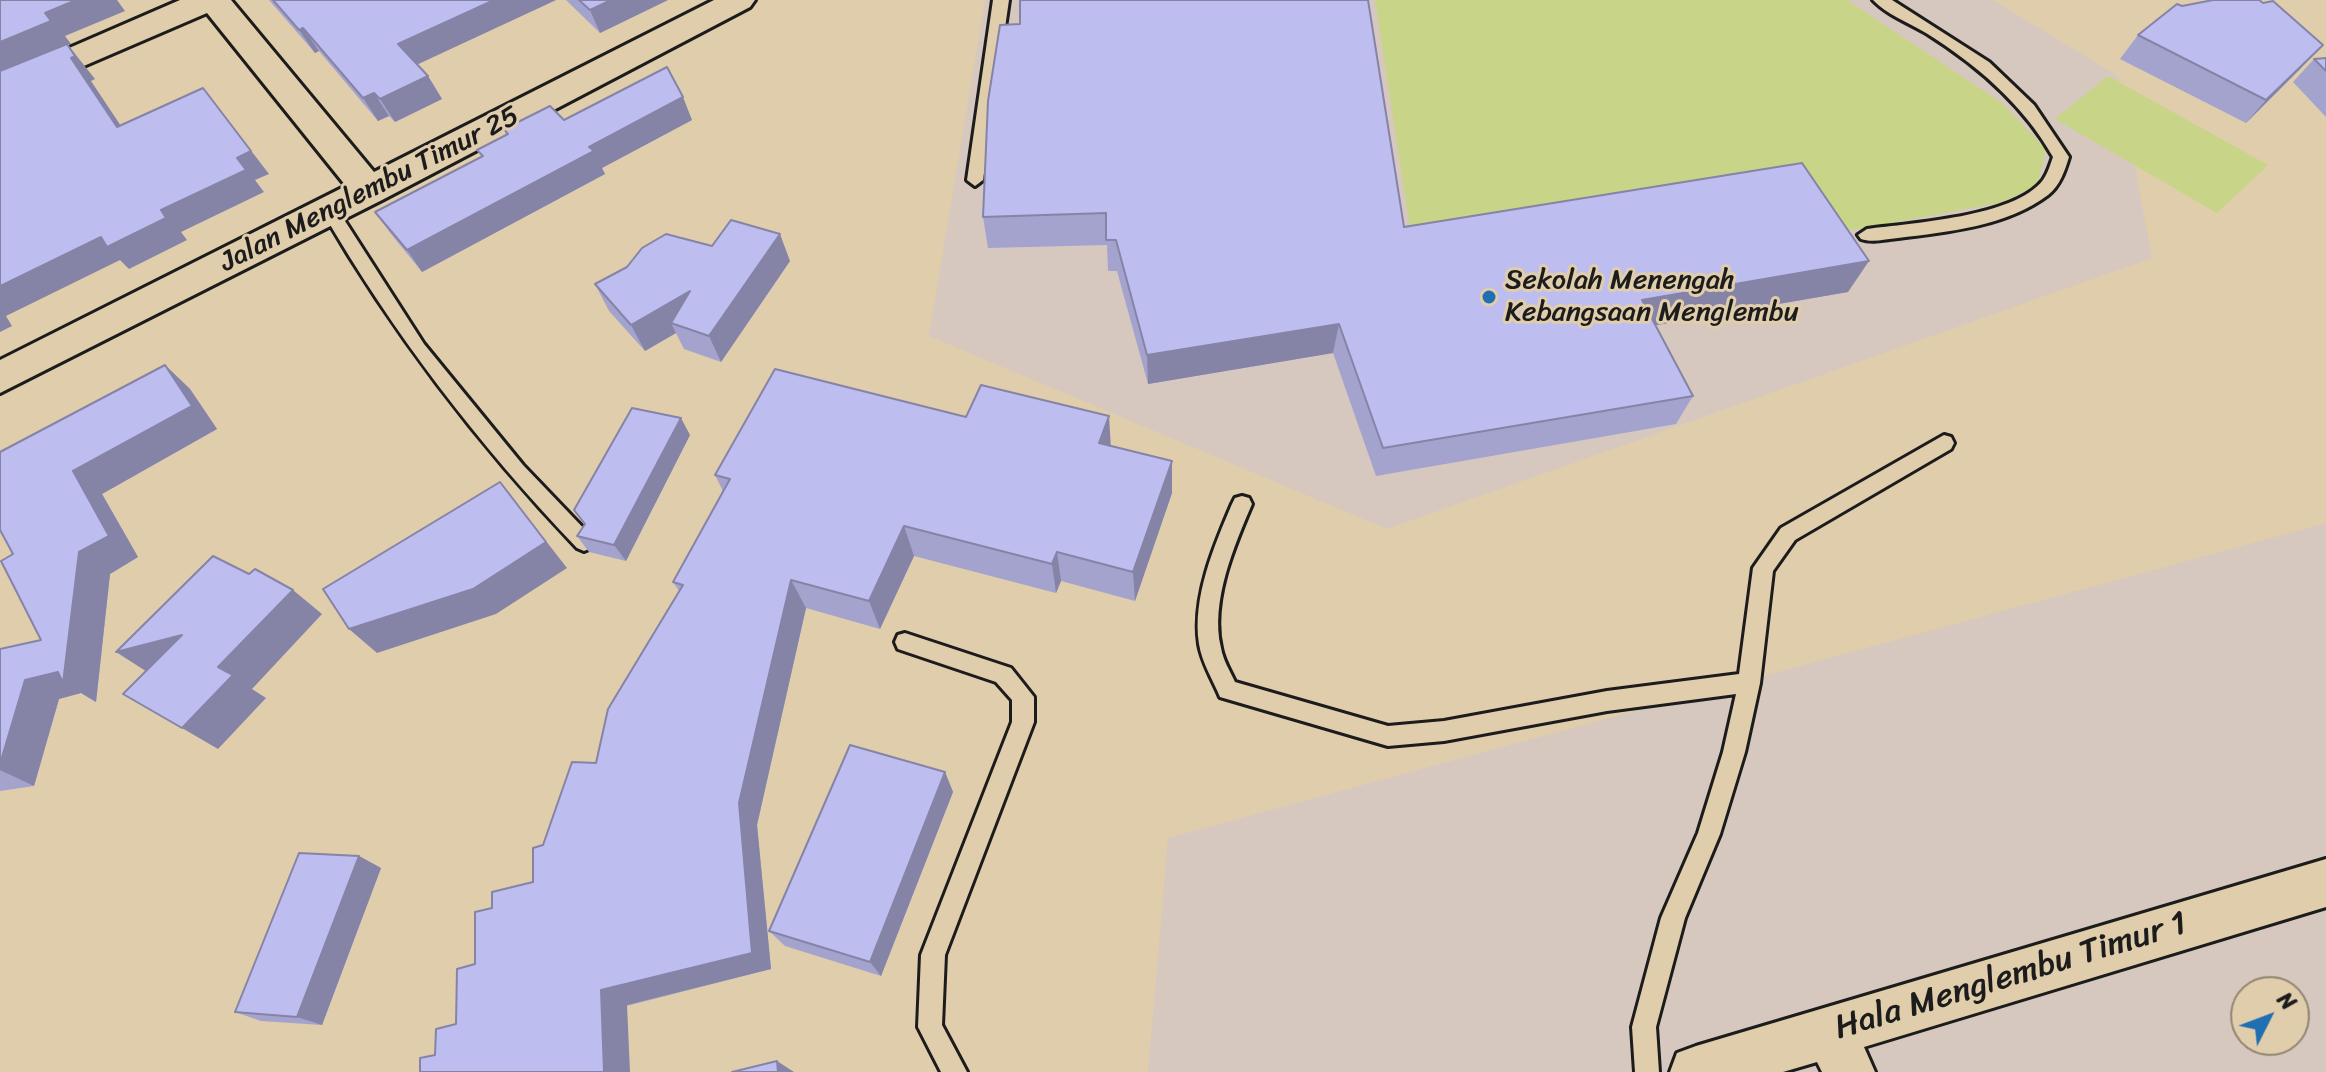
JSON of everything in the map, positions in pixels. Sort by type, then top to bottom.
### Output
[{"type":"street","points":[[0,91],[211,0],[370,191]]},
{"type":"street","name":"Jalan Menglembu Timur 25","points":[[0,378],[739,0]]},
{"type":"street","name":"Hala Menglembu Timur 1","points":[[1696,1072],[1839,1052],[2326,883]]},
{"type":"lane","points":[[975,180],[1001,0]]},
{"type":"lane","points":[[1867,235],[1960,222],[2014,206],[2044,189],[2056,174],[2061,157],[2051,136],[2023,99],[1968,57],[1881,0]]},
{"type":"lane","points":[[330,211],[427,362],[516,471],[584,542]]},
{"type":"lane","points":[[1647,1072],[1644,1027],[1673,918],[1709,834],[1730,766],[1749,683],[1763,568],[1788,534],[1944,443]]},
{"type":"lane","points":[[1242,504],[1229,533],[1212,605],[1209,644],[1228,690],[1388,736],[1444,731],[1607,701],[1749,683]]},
{"type":"lane","points":[[905,642],[1003,675],[1023,697],[1023,722],[933,955],[930,1027],[955,1072]]},
{"type":"shaded area","name":"Sekolah Menengah Kebangsaan Menglembu","points":[[985,0],[1993,0],[2118,76],[2152,258],[1387,529],[929,336]]},
{"type":"shaded area","points":[[2326,523],[2326,1072],[1148,1072],[1168,838]]},
{"type":"green space","points":[[1375,0],[1847,0],[2002,103],[2046,149],[2037,186],[1999,203],[1836,233],[1412,241]]},
{"type":"green space","points":[[2108,76],[2268,165],[2217,213],[2055,119]]},
{"type":"building","points":[[0,0],[76,0],[45,13],[51,21],[0,42]]},
{"type":"building","points":[[273,0],[494,0],[398,44],[428,76],[380,99],[374,93],[363,98],[303,28],[299,30]]},
{"type":"building","points":[[579,0],[611,0],[590,10]]},
{"type":"building","points":[[1020,0],[1368,0],[1404,227],[1802,163],[1869,261],[1642,300],[1693,396],[1383,448],[1339,324],[1147,355],[1116,240],[1106,240],[1106,213],[983,217],[988,101],[1000,25],[1020,24]]},
{"type":"building","points":[[2213,0],[2273,1],[2323,45],[2266,100],[2138,35],[2177,4],[2182,6]]},
{"type":"building","points":[[67,44],[75,56],[71,58],[117,127],[203,88],[251,151],[237,158],[246,170],[161,210],[166,218],[107,247],[101,237],[0,286],[0,71]]},
{"type":"building","points":[[2326,58],[2326,71],[2314,59]]},
{"type":"building","points":[[667,67],[683,97],[589,147],[594,151],[407,250],[375,212],[483,156],[477,150],[508,134],[504,129],[550,106],[564,120]]},
{"type":"building","points":[[731,220],[780,234],[709,336],[671,323],[690,291],[631,325],[595,284],[627,267],[642,248],[666,234],[712,246]]},
{"type":"building","points":[[165,365],[192,406],[73,471],[109,536],[79,552],[63,683],[58,672],[25,680],[0,764],[0,649],[41,640],[1,561],[13,554],[0,530],[0,452]]},
{"type":"building","points":[[775,369],[966,417],[981,385],[1109,416],[1099,443],[1172,461],[1133,572],[1057,552],[1052,564],[904,526],[869,601],[791,580],[739,803],[752,953],[601,990],[604,1072],[420,1072],[420,1058],[435,1055],[436,1029],[456,1024],[457,969],[475,964],[475,912],[492,908],[492,892],[533,882],[533,848],[543,845],[572,762],[596,763],[608,709],[683,585],[673,582],[730,479],[715,475]]},
{"type":"building","points":[[632,408],[681,418],[614,545],[577,536],[585,524],[574,510]]},
{"type":"building","points":[[500,482],[546,542],[473,589],[349,629],[323,589]]},
{"type":"building","points":[[213,556],[249,574],[255,569],[293,590],[218,667],[233,675],[182,728],[123,694],[182,635],[116,652]]},
{"type":"building","points":[[850,745],[945,772],[870,962],[769,931]]},
{"type":"building","points":[[299,853],[359,856],[297,1017],[235,1012]]},
{"type":"building","points":[[777,1061],[778,1072],[732,1072]]},
{"type":"place","name":"Sekolah Menengah Kebangsaan Menglembu","points":[[1489,297]]}]
